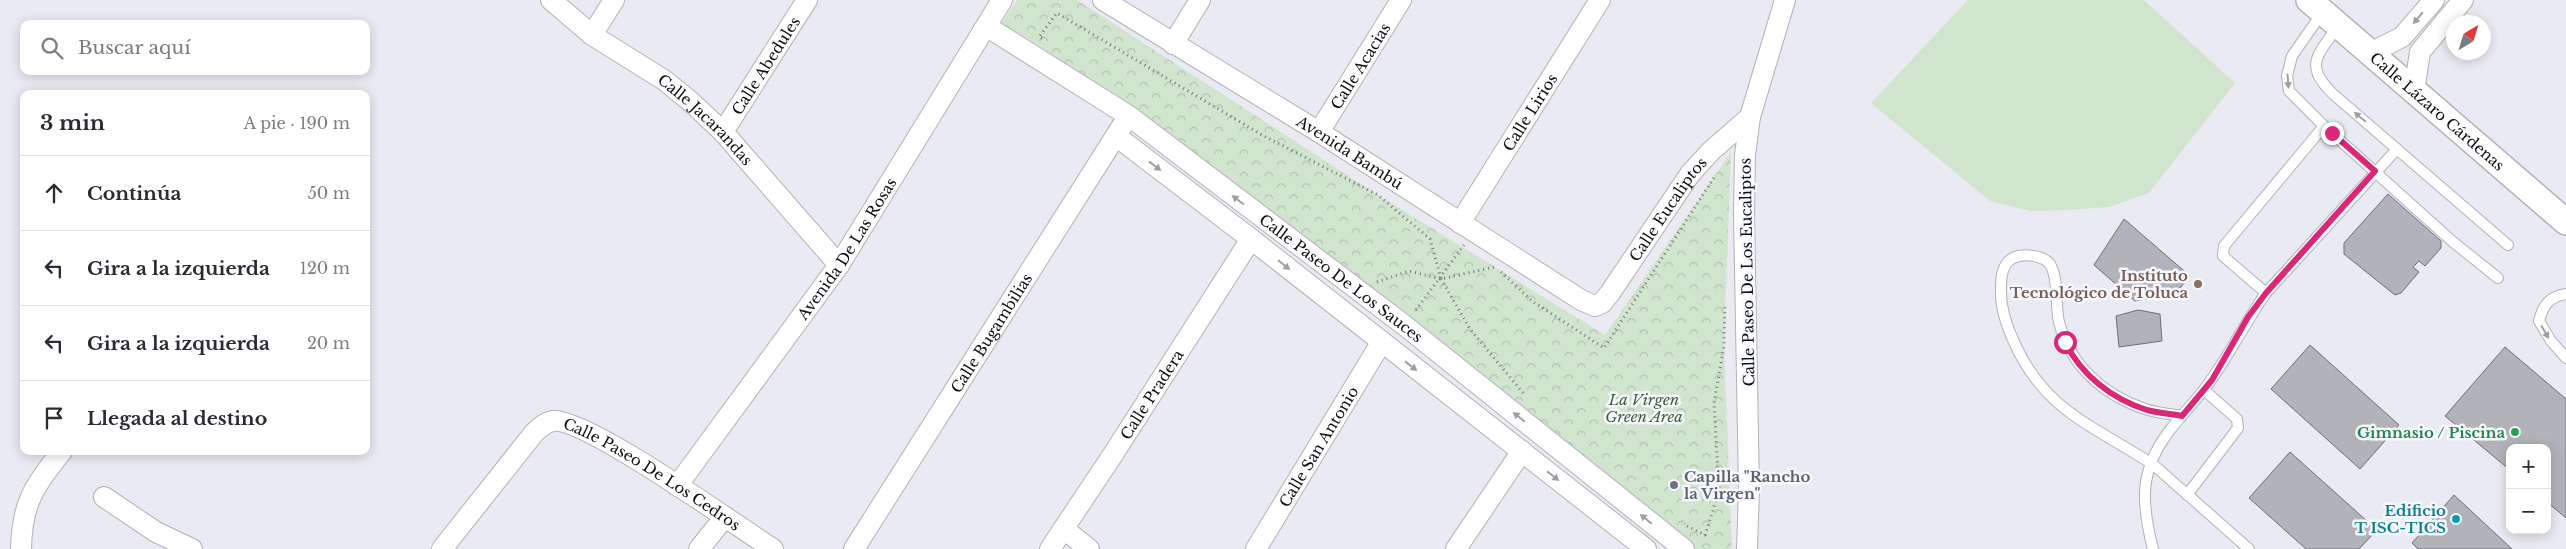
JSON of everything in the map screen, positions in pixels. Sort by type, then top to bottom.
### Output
[{"type":"street","name":"Calle Jacarandas","points":[[551,0],[592,35],[664,80],[690,101],[723,132],[839,265]]},
{"type":"street","points":[[592,35],[614,0]]},
{"type":"street","name":"Calle Abedules","points":[[723,132],[807,0]]},
{"type":"street","name":"Avenida De Las Rosas","points":[[677,486],[839,265],[1002,0]]},
{"type":"street","name":"Avenida Bambú","points":[[1103,0],[1318,132],[1581,300],[1595,306]]},
{"type":"street","points":[[1173,44],[1200,0]]},
{"type":"street","name":"Calle Acacias","points":[[1318,132],[1401,0]]},
{"type":"street","name":"Calle Lirios","points":[[1466,228],[1600,0]]},
{"type":"street","name":"Calle Paseo De Los Eucaliptos","points":[[1747,549],[1749,490],[1744,214],[1745,155],[1750,117],[1785,0]]},
{"type":"street","points":[[2370,52],[2402,37],[2434,0]]},
{"type":"street","points":[[2414,91],[2420,52],[2463,0]]},
{"type":"street","name":"Calle Lázaro Cárdenas","points":[[2324,13],[2566,222]]},
{"type":"street","name":"Calle Paseo De Los Sauces","points":[[986,26],[1128,116],[1404,325],[1684,549]]},
{"type":"street","name":"Calle Bugambilias","points":[[854,549],[1128,116]]},
{"type":"street","name":"Calle Eucaliptos","points":[[1595,306],[1602,303],[1610,293],[1690,174],[1711,151],[1750,117]]},
{"type":"street","name":"Calle Paseo De Los Sauces","points":[[1116,136],[1251,239],[1646,549]]},
{"type":"street","name":"Calle Pradera","points":[[1050,549],[1251,239]]},
{"type":"street","name":"Calle San Antonio","points":[[1256,549],[1381,342]]},
{"type":"street","name":"Calle Paseo De Los Cedros","points":[[442,549],[534,433],[554,421],[579,427],[646,465],[773,549]]},
{"type":"street","points":[[1456,549],[1522,451]]},
{"type":"street","points":[[21,549],[25,508],[43,476],[59,455]]},
{"type":"street","points":[[104,497],[168,544],[192,549]]},
{"type":"street","points":[[698,549],[724,518]]},
{"type":"street","points":[[1064,529],[1090,549]]},
{"type":"lane","points":[[2324,13],[2292,56],[2286,84],[2289,92],[2453,242],[2498,278]]},
{"type":"lane","points":[[2324,13],[2316,66],[2318,78],[2333,94],[2508,245]]},
{"type":"lane","points":[[2266,293],[2223,256],[2224,246],[2324,126]]},
{"type":"lane","points":[[2152,549],[2144,493],[2150,463],[2159,445],[2204,390],[2248,317],[2266,293],[2397,149]]},
{"type":"lane","points":[[2182,416],[2145,409],[2123,400],[2105,389],[2079,365],[2065,342],[2059,320],[2052,270],[2046,260],[2041,257],[2015,257],[2005,266],[2001,278],[2000,298],[2004,317],[2022,361],[2040,386],[2058,404],[2104,437],[2150,463],[2249,549]]},
{"type":"lane","points":[[2566,294],[2546,302],[2539,321],[2550,341],[2566,358]]},
{"type":"lane","points":[[2187,495],[2238,428],[2237,419],[2204,390]]},
{"type":"path","points":[[1048,42],[1039,37],[1057,13],[1262,135],[1378,195],[1430,239],[1441,279],[1470,329],[1528,399]]},
{"type":"path","points":[[1375,283],[1409,271],[1441,279],[1495,267],[1532,301],[1604,348],[1720,168]]},
{"type":"path","points":[[1404,325],[1441,279],[1466,228]]},
{"type":"path","points":[[1679,522],[1705,535],[1719,491],[1714,403],[1724,346],[1725,297]]},
{"type":"green space","name":"La Virgen Green Area","points":[[1017,0],[1077,0],[1378,195],[1605,335],[1731,152],[1724,346],[1732,549],[1692,549],[998,28]]},
{"type":"green space","points":[[1968,0],[2144,0],[2235,83],[2149,193],[2109,207],[2069,210],[2031,211],[1990,201],[1871,103]]},
{"type":"building","points":[[2388,194],[2441,241],[2441,248],[2425,266],[2419,261],[2413,267],[2419,272],[2401,293],[2395,295],[2344,254],[2344,243]]},
{"type":"building","points":[[2124,219],[2190,276],[2175,294],[2135,301],[2094,265]]},
{"type":"building","points":[[2138,310],[2160,314],[2162,341],[2119,347],[2116,316]]},
{"type":"building","points":[[2310,345],[2399,425],[2360,469],[2271,389]]},
{"type":"building","name":"Gimnasio / Piscina","points":[[2505,347],[2566,399],[2566,518],[2551,505],[2551,444],[2506,444],[2506,467],[2445,416]]},
{"type":"building","points":[[2290,452],[2377,530],[2359,549],[2306,549],[2249,498]]},
{"type":"building","name":"Edificio T ISC-TICS","points":[[2454,495],[2512,549],[2418,549],[2412,543]]},
{"type":"place","name":"Instituto Tecnológico de Toluca","points":[[2198,284]]},
{"type":"place","name":"Gimnasio / Piscina","points":[[2515,432]]},
{"type":"place","name":"Capilla \"Rancho la Virgen\"","points":[[1674,485]]},
{"type":"place","name":"Edificio T ISC-TICS","points":[[2456,519]]},
{"type":"route","points":[[2065,342],[2079,365],[2105,389],[2123,400],[2145,409],[2157,413],[2182,416],[2212,380],[2248,317],[2266,293],[2375,171],[2332,133]]}]
